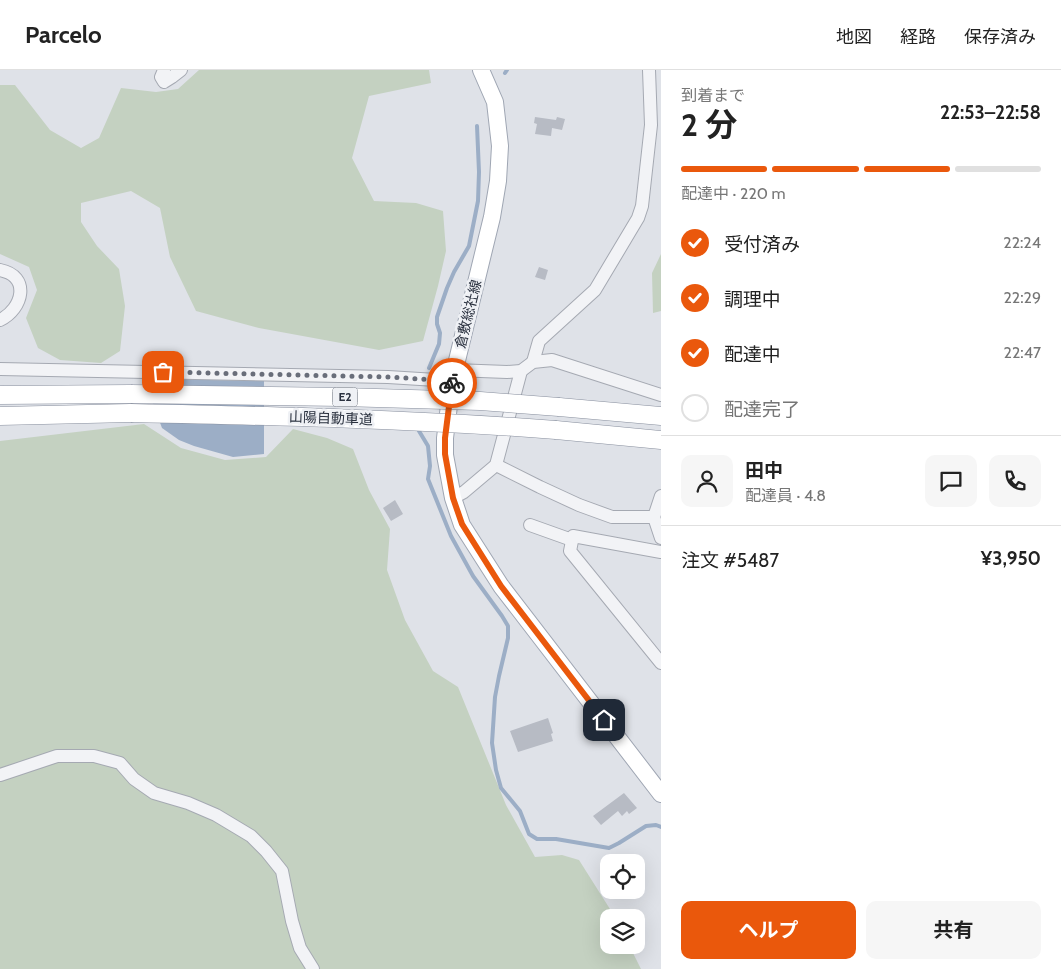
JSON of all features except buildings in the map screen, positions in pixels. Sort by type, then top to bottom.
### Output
[{"type":"highway","name":"山陽自動車道","points":[[0,395],[132,394],[352,397],[480,401],[659,415]]},
{"type":"highway","name":"山陽自動車道","points":[[0,416],[131,414],[327,418],[477,424],[658,439]]},
{"type":"main road","name":"倉敷総社線","points":[[481,70],[495,102],[500,146],[498,180],[492,217],[453,375],[445,438],[445,454],[453,498],[462,524],[501,586],[661,794]]},
{"type":"street","points":[[164,70],[161,77],[164,82],[181,70]]},
{"type":"street","points":[[0,369],[388,377],[521,371],[532,362],[539,341],[595,290],[638,218],[642,206],[651,125],[650,70]]},
{"type":"street","points":[[0,270],[11,274],[21,286],[21,294],[16,306],[3,315]]},
{"type":"street","points":[[532,362],[552,360],[661,395]]},
{"type":"street","points":[[453,498],[464,492],[496,465],[521,371]]},
{"type":"street","points":[[496,465],[579,505],[612,517],[654,518]]},
{"type":"street","points":[[661,496],[654,518],[661,538]]},
{"type":"street","points":[[530,525],[572,540]]},
{"type":"street","points":[[661,552],[573,536],[570,552],[661,662]]},
{"type":"street","points":[[0,774],[57,756],[94,756],[120,763],[134,779],[154,794],[188,803],[216,815],[251,836],[282,871],[292,921],[300,948],[313,969]]},
{"type":"green space","points":[[199,70],[429,70],[431,83],[369,96],[352,158],[374,201],[416,203],[443,211],[446,251],[423,341],[379,350],[259,328],[196,311],[170,257],[160,208],[131,191],[81,203],[81,222],[97,246],[119,269],[125,306],[120,351],[101,363],[60,360],[38,348],[26,318],[37,290],[29,267],[0,254],[0,85],[15,85],[50,130],[81,148],[99,138],[121,88],[156,92],[178,89]]},
{"type":"green space","points":[[661,254],[661,311],[653,313],[652,273]]},
{"type":"green space","points":[[144,424],[181,448],[225,460],[266,457],[293,429],[327,438],[353,449],[369,490],[390,529],[387,570],[405,620],[433,671],[458,687],[506,805],[535,857],[562,855],[579,860],[600,893],[600,899],[604,899],[610,909],[600,909],[600,954],[634,954],[641,969],[0,969],[0,441]]},
{"type":"water","points":[[144,379],[264,381],[264,454],[233,457],[179,440],[162,428]]},
{"type":"waterway","points":[[429,368],[439,344],[440,333],[437,317],[454,272],[469,246],[478,201],[477,126]]},
{"type":"waterway","points":[[420,427],[419,431],[428,446],[430,466],[428,479],[451,536],[473,576],[508,626],[508,638],[495,697],[492,743],[501,788],[520,811],[529,834],[537,839],[556,839],[609,848],[646,826],[656,825],[661,827]]},
{"type":"way so far","points":[[163,372],[388,377],[452,381],[452,383]]},
{"type":"route","points":[[452,383],[445,438],[445,454],[453,498],[462,524],[501,586],[604,720]]}]
